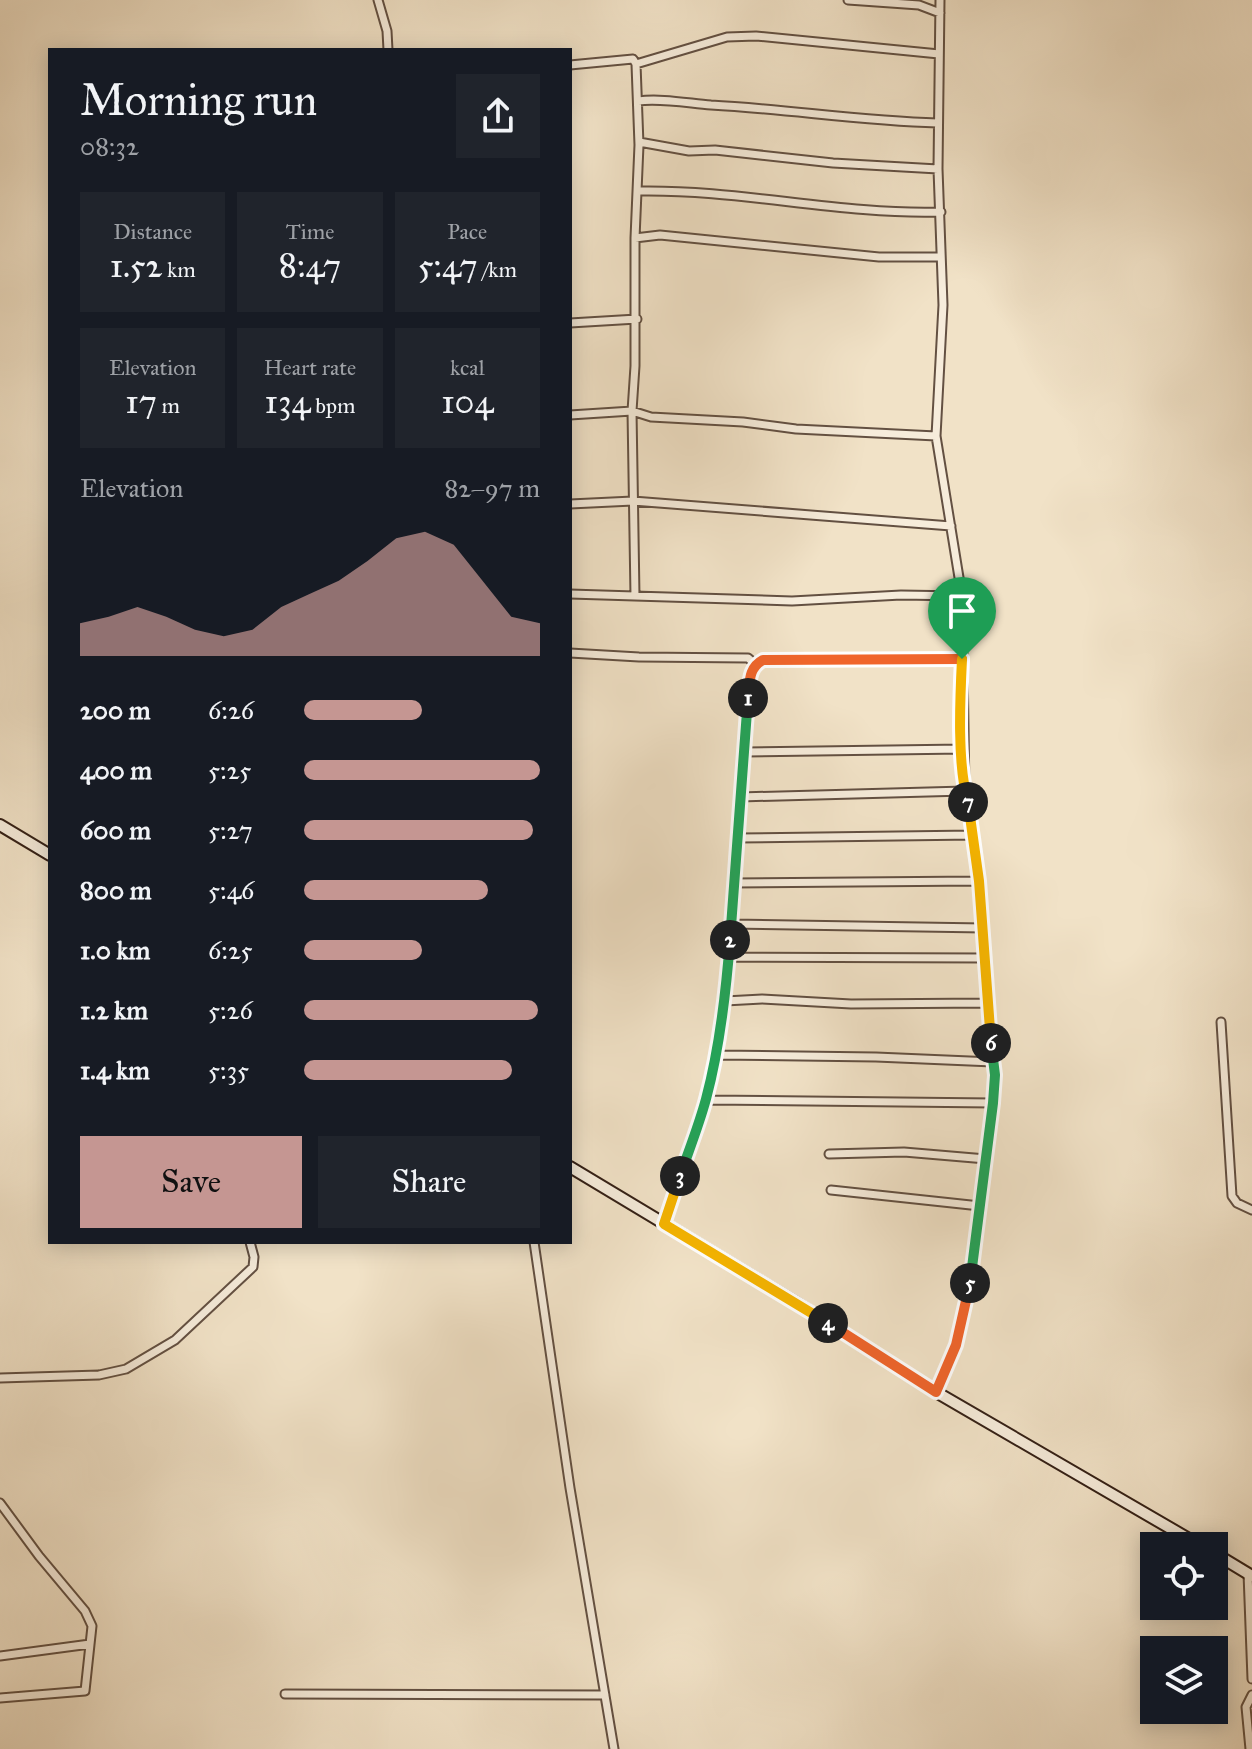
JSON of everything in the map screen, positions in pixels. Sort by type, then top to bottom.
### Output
[{"type":"street","points":[[378,0],[387,31],[388,48]]},
{"type":"street","points":[[848,0],[919,5],[940,13]]},
{"type":"street","points":[[936,1392],[960,1333],[993,1103],[984,928],[974,835],[965,791],[962,596],[936,436],[943,305],[937,123],[940,0]]},
{"type":"street","points":[[636,64],[727,37],[756,36],[939,54]]},
{"type":"street","points":[[572,65],[633,59],[636,64],[639,142],[635,238],[637,319],[632,411],[635,596]]},
{"type":"street","points":[[638,101],[755,107],[820,113],[850,120],[937,123]]},
{"type":"street","points":[[639,142],[689,151],[715,150],[833,163],[938,169]]},
{"type":"street","points":[[638,191],[715,194],[883,211],[941,212]]},
{"type":"street","points":[[635,238],[660,235],[879,257],[941,257]]},
{"type":"street","points":[[572,323],[637,319]]},
{"type":"street","points":[[572,415],[632,411],[651,417],[743,422],[796,429],[936,436]]},
{"type":"street","points":[[572,504],[633,501],[951,526]]},
{"type":"street","points":[[572,594],[792,601],[901,595],[962,596]]},
{"type":"street","points":[[572,653],[748,658],[755,664]]},
{"type":"street","points":[[664,1224],[706,1100],[725,1001],[750,673],[755,664],[763,660],[962,659]]},
{"type":"street","points":[[745,752],[963,749]]},
{"type":"street","points":[[740,797],[965,791]]},
{"type":"street","points":[[0,825],[48,854]]},
{"type":"street","points":[[737,838],[974,835]]},
{"type":"street","points":[[733,883],[979,881]]},
{"type":"street","points":[[731,924],[984,928]]},
{"type":"street","points":[[728,957],[986,958]]},
{"type":"street","points":[[725,1001],[988,1003]]},
{"type":"street","points":[[1221,1022],[1232,1196],[1237,1203],[1252,1210]]},
{"type":"street","points":[[716,1055],[993,1062]]},
{"type":"street","points":[[706,1100],[993,1103]]},
{"type":"street","points":[[829,1154],[904,1152],[986,1159]]},
{"type":"street","points":[[572,1168],[936,1392],[1177,1532]]},
{"type":"street","points":[[831,1190],[980,1206]]},
{"type":"street","points":[[0,1378],[99,1375],[126,1369],[175,1340],[253,1267],[251,1244]]},
{"type":"street","points":[[534,1244],[570,1488],[614,1749]]},
{"type":"street","points":[[0,1503],[85,1611],[92,1626],[85,1691],[0,1698]]},
{"type":"street","points":[[1228,1562],[1250,1575],[1252,1679]]},
{"type":"street","points":[[0,1656],[90,1644]]},
{"type":"street","points":[[285,1694],[605,1695]]},
{"type":"street","points":[[1250,1749],[1246,1707],[1252,1695]]},
{"type":"route","points":[[962,659],[965,791],[977,856],[995,1075],[970,1283],[960,1333],[936,1392],[664,1224],[706,1100],[725,1001],[750,673],[755,664],[763,660],[962,659]]}]
